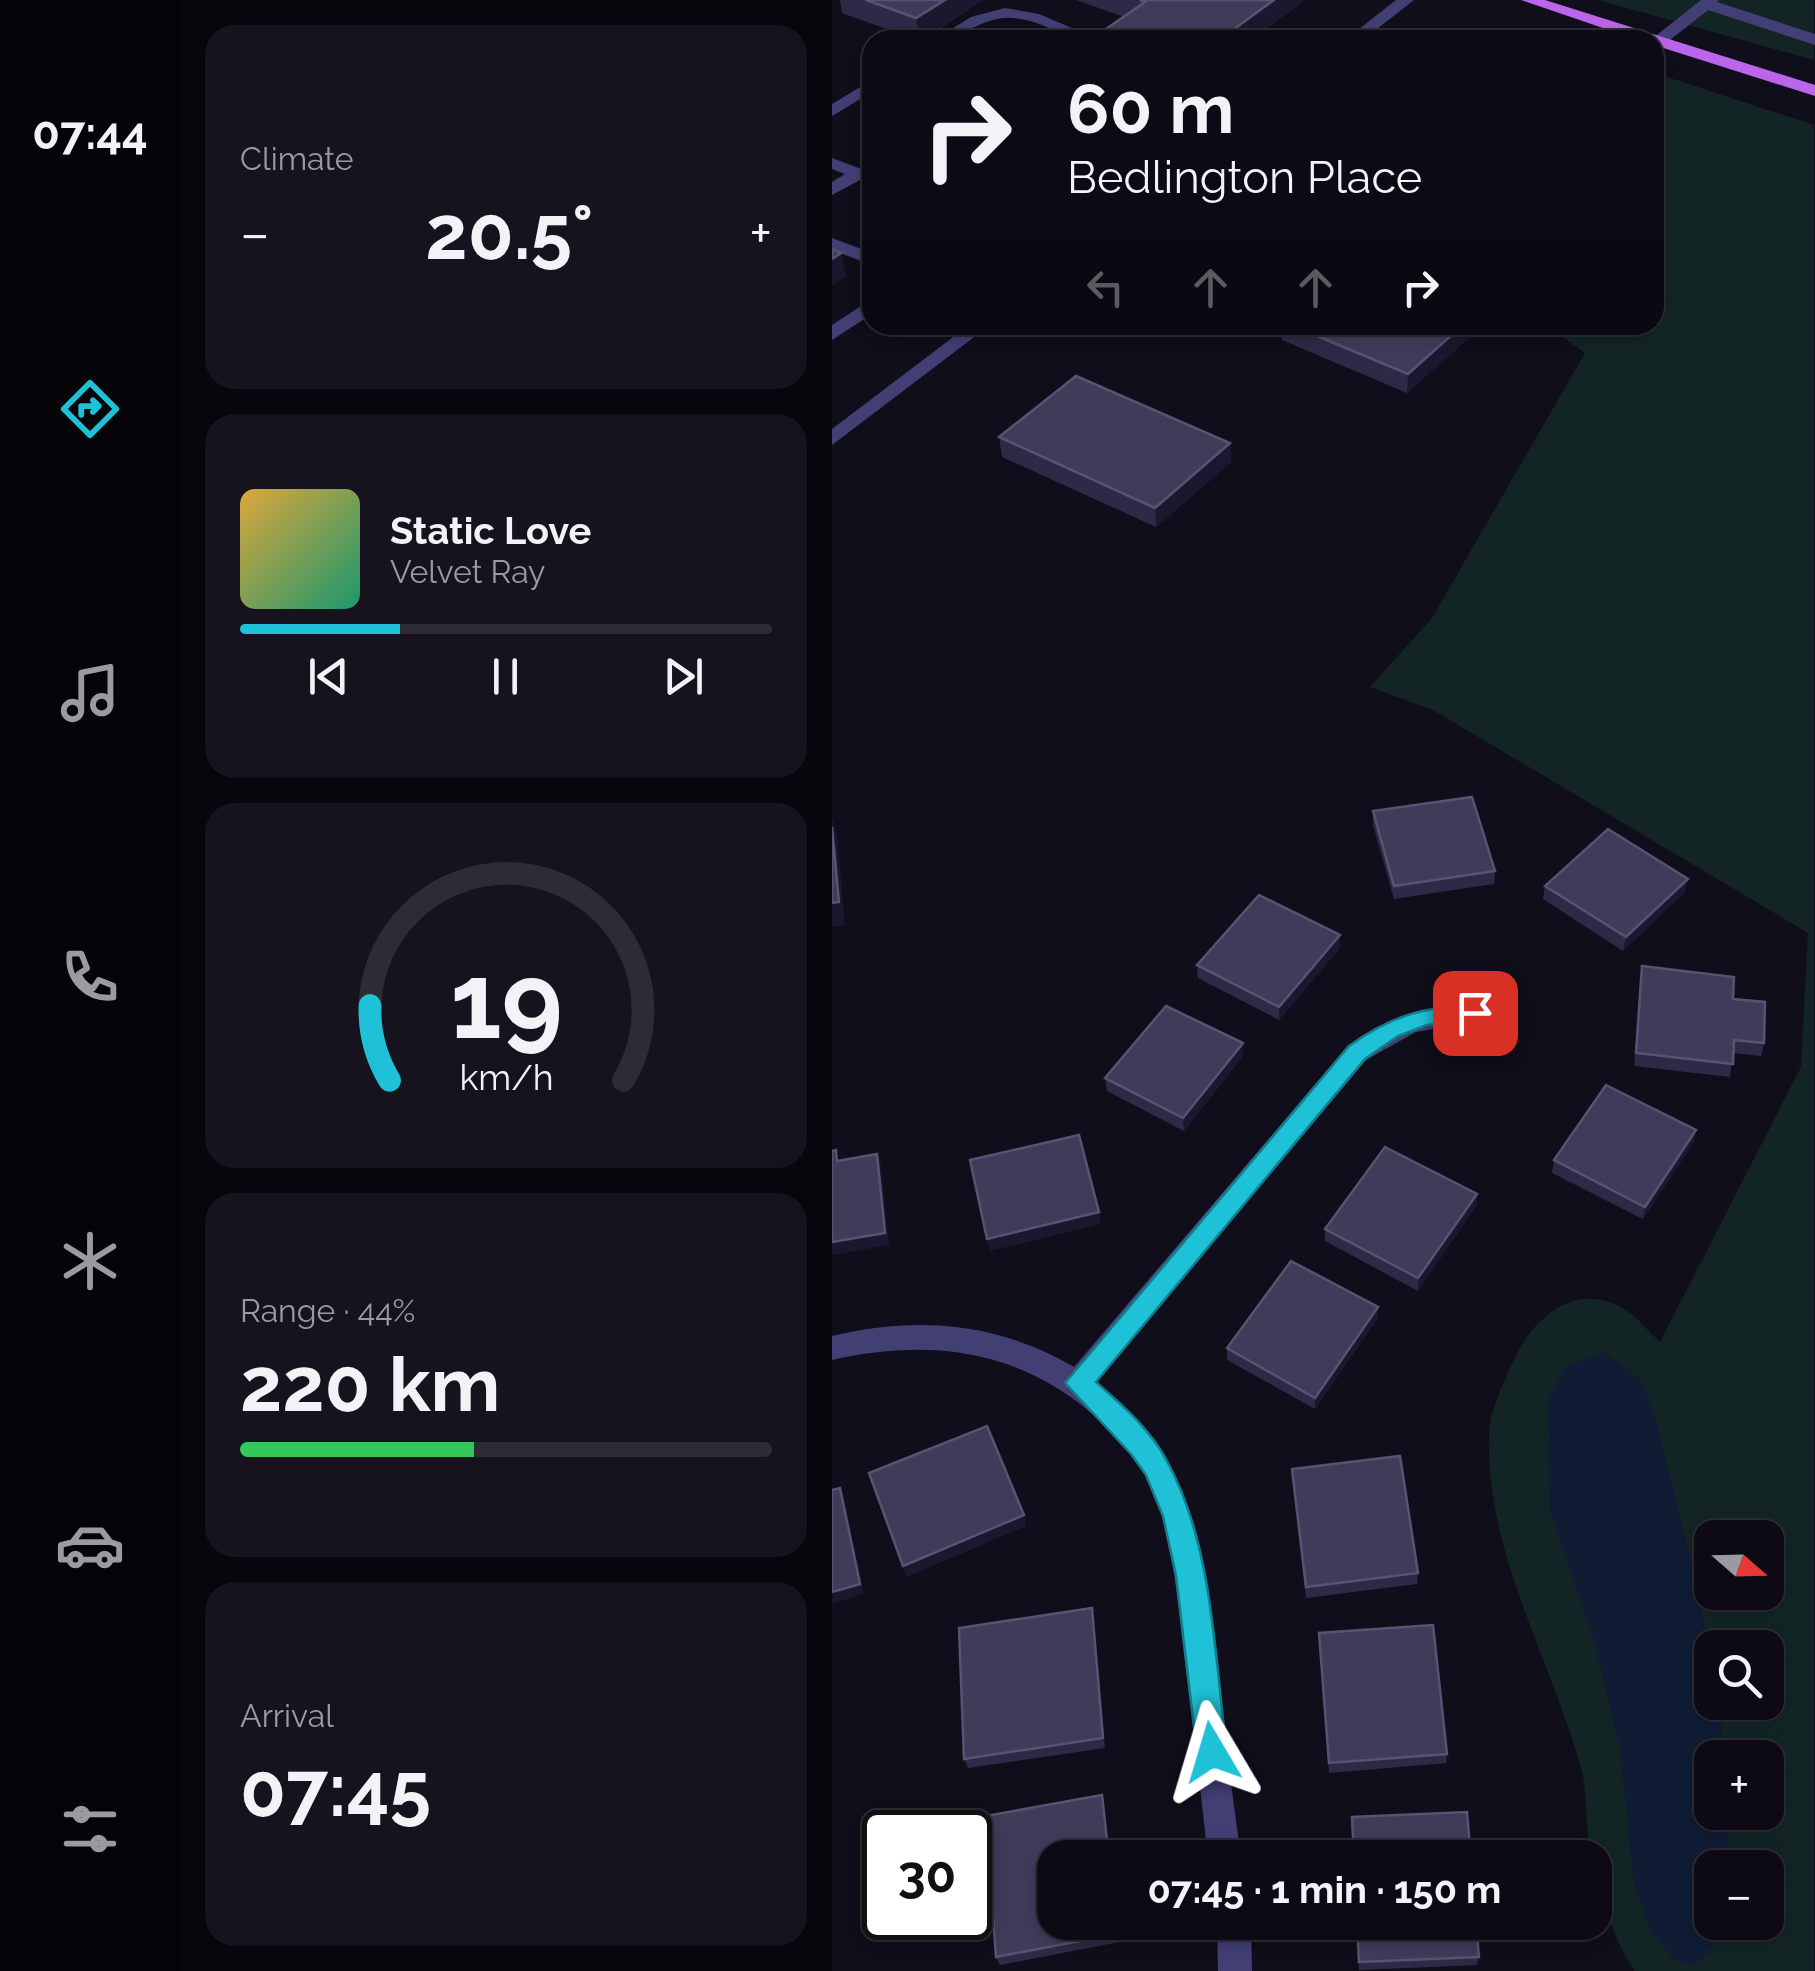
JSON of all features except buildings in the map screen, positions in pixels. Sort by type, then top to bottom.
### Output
[{"type":"main road","points":[[1530,0],[1624,30]]},
{"type":"main road","points":[[1664,43],[1814,91]]},
{"type":"street","points":[[1367,30],[1406,0]]},
{"type":"street","points":[[1664,37],[1708,2],[1814,40]]},
{"type":"street","points":[[957,30],[976,18],[1006,12],[1027,12],[1069,30]]},
{"type":"street","points":[[838,106],[862,91]]},
{"type":"street","points":[[832,163],[862,174]]},
{"type":"street","points":[[832,190],[862,178]]},
{"type":"street","points":[[832,243],[862,256]]},
{"type":"street","points":[[832,334],[862,312]]},
{"type":"street","points":[[832,439],[968,335]]},
{"type":"street","points":[[1078,1383],[1357,1053],[1390,1029],[1427,1016],[1475,1013]]},
{"type":"street","points":[[832,1348],[869,1339],[971,1338],[1022,1353],[1078,1383],[1123,1423],[1156,1467],[1177,1516],[1190,1576],[1223,1840]]},
{"type":"street","points":[[1235,1940],[1236,1971]]},
{"type":"green space","points":[[1598,0],[1814,0],[1814,60]]},
{"type":"green space","points":[[1664,76],[1814,125],[1814,1971],[1635,1971],[1626,1957],[1612,1926],[1612,1840],[1589,1840],[1581,1768],[1508,1562],[1497,1520],[1489,1433],[1497,1399],[1520,1347],[1538,1323],[1563,1305],[1594,1299],[1616,1305],[1660,1342],[1801,1067],[1808,933],[1433,710],[1370,687],[1432,618],[1585,353],[1560,335],[1664,335]]},
{"type":"water","points":[[1603,1352],[1640,1378],[1655,1417],[1694,1573],[1694,1610],[1702,1610],[1706,1630],[1694,1630],[1694,1720],[1721,1720],[1723,1740],[1694,1740],[1694,1830],[1728,1830],[1728,1850],[1694,1850],[1694,1940],[1714,1940],[1711,1950],[1694,1966],[1673,1959],[1649,1929],[1634,1884],[1620,1751],[1596,1647],[1550,1511],[1548,1398],[1567,1366]]},
{"type":"route","points":[[1212,1752],[1190,1576],[1177,1516],[1156,1467],[1140,1445],[1123,1423],[1078,1383],[1357,1053],[1390,1029],[1427,1016],[1475,1013]]}]
